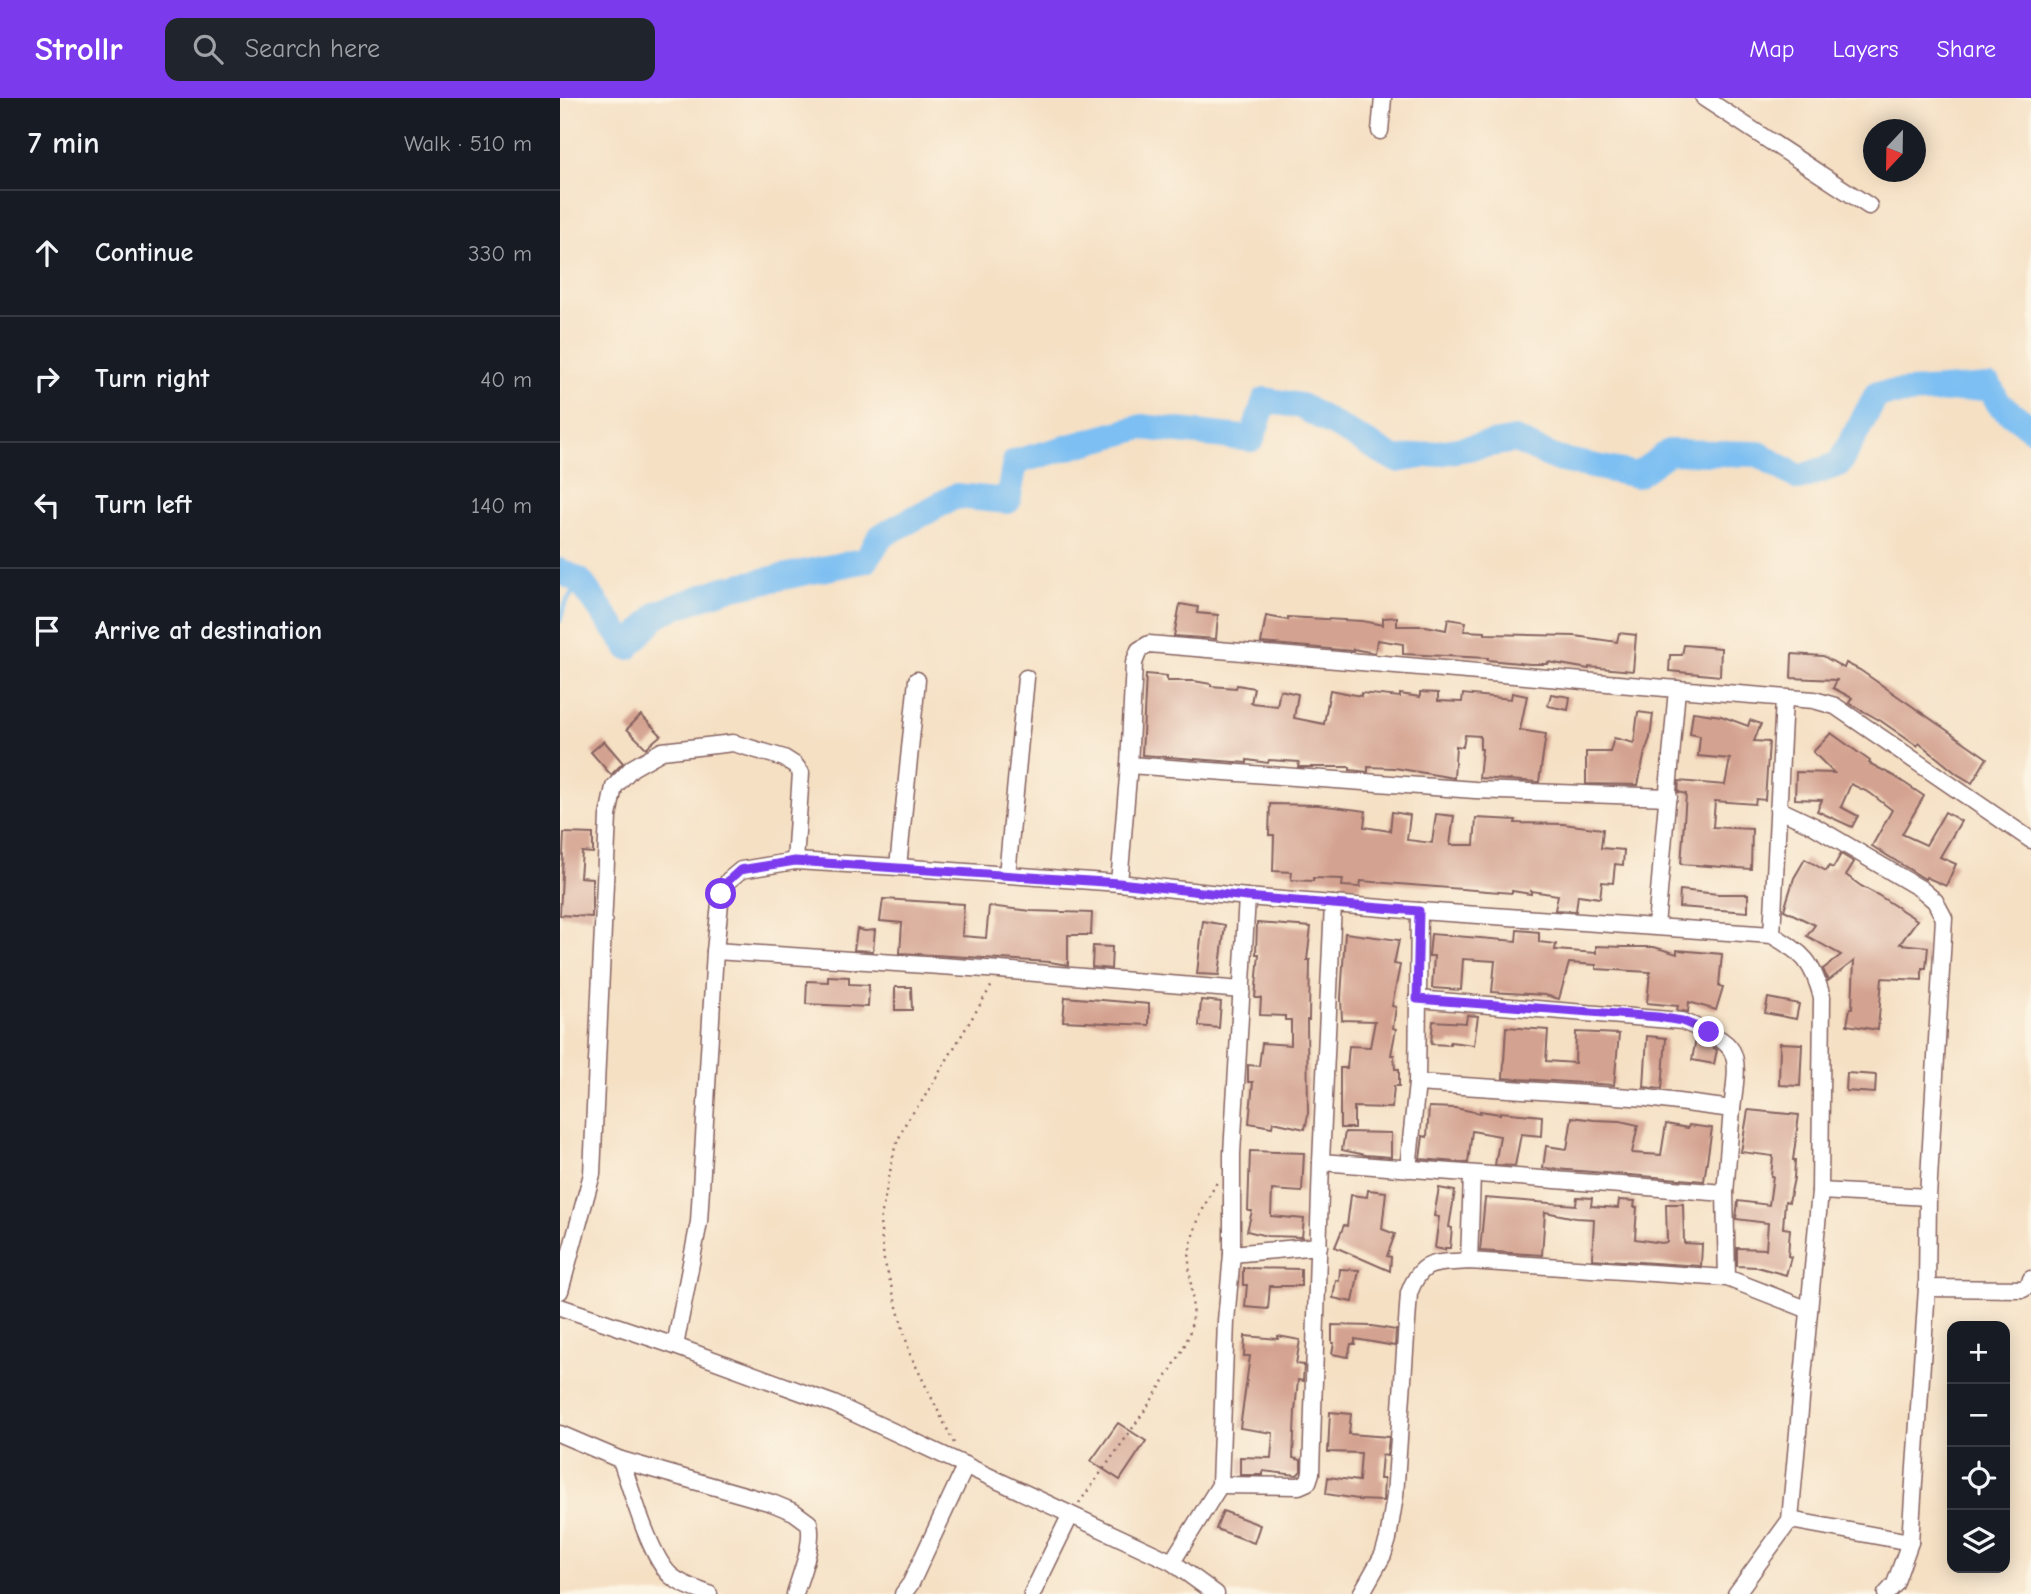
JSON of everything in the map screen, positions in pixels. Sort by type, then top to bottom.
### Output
[{"type":"street","points":[[1380,131],[1383,98]]},
{"type":"street","points":[[1704,98],[1869,206]]},
{"type":"street","points":[[1119,883],[1134,663],[1139,649],[1149,645],[1814,700],[1835,706],[2031,840]]},
{"type":"street","points":[[1007,875],[1026,678]]},
{"type":"street","points":[[898,867],[917,680]]},
{"type":"street","points":[[1656,926],[1676,690]]},
{"type":"street","points":[[1772,935],[1784,699]]},
{"type":"street","points":[[560,1291],[592,1174],[608,816],[614,787],[632,768],[662,751],[733,743],[784,758],[801,773],[795,861]]},
{"type":"street","points":[[1129,765],[1475,790],[1669,797]]},
{"type":"street","points":[[1778,809],[1814,826],[1921,890],[1935,901],[1944,918],[1928,1197],[1927,1288],[1910,1542],[1898,1577],[1886,1594]]},
{"type":"street","points":[[675,1346],[699,1222],[715,951],[721,894],[729,880],[740,870],[795,861],[898,867],[1119,883],[1419,911],[1772,935],[1803,955],[1815,974],[1822,997],[1820,1191],[1790,1520],[1736,1594]]},
{"type":"street","points":[[1172,1562],[1220,1485],[1226,1321],[1232,1254],[1232,1154],[1247,897]]},
{"type":"street","points":[[1220,1485],[1299,1486],[1308,1482],[1311,1473],[1332,904]]},
{"type":"street","points":[[1408,1169],[1417,1083],[1419,911]]},
{"type":"street","points":[[715,951],[1242,990]]},
{"type":"street","points":[[1417,999],[1682,1021],[1727,1043],[1734,1054],[1737,1067],[1725,1193],[1727,1278]]},
{"type":"street","points":[[1417,1083],[1647,1098],[1732,1109]]},
{"type":"street","points":[[1321,1163],[1725,1193]]},
{"type":"street","points":[[1469,1261],[1472,1175]]},
{"type":"street","points":[[1820,1191],[1928,1197]]},
{"type":"street","points":[[1232,1254],[1319,1246]]},
{"type":"street","points":[[1361,1594],[1383,1555],[1391,1518],[1409,1293],[1415,1277],[1423,1268],[1469,1261],[1727,1278],[1809,1310]]},
{"type":"street","points":[[1927,1288],[2023,1289],[2029,1285],[2031,1279]]},
{"type":"street","points":[[560,1307],[834,1404],[1172,1562],[1216,1594]]},
{"type":"street","points":[[560,1434],[621,1460],[772,1503],[794,1512],[809,1523],[811,1532],[795,1594]]},
{"type":"street","points":[[621,1460],[656,1553],[669,1574],[684,1584],[709,1594]]},
{"type":"street","points":[[903,1594],[911,1583],[966,1465]]},
{"type":"street","points":[[1032,1594],[1070,1516]]},
{"type":"street","points":[[1790,1520],[1910,1542]]},
{"type":"path","points":[[966,1465],[910,1354],[884,1260],[880,1222],[895,1147],[907,1120],[922,1101],[1000,971]]},
{"type":"path","points":[[1070,1516],[1144,1412],[1189,1335],[1193,1301],[1189,1261],[1192,1238],[1219,1178]]},
{"type":"building","points":[[1180,604],[1198,607],[1197,613],[1218,615],[1216,639],[1174,636]]},
{"type":"building","points":[[1266,616],[1288,620],[1288,617],[1362,621],[1383,625],[1383,618],[1397,617],[1397,626],[1426,626],[1446,630],[1448,619],[1466,622],[1464,631],[1485,634],[1575,636],[1617,642],[1619,633],[1636,635],[1633,671],[1589,669],[1548,662],[1530,664],[1488,658],[1403,654],[1403,644],[1377,640],[1375,653],[1261,643]]},
{"type":"building","points":[[1684,645],[1721,648],[1720,676],[1669,671],[1670,655],[1682,655]]},
{"type":"building","points":[[1792,654],[1823,656],[1844,668],[1846,663],[1860,670],[1987,758],[1972,783],[1919,743],[1917,746],[1849,703],[1852,698],[1833,688],[1837,680],[1791,678]]},
{"type":"building","points":[[1146,674],[1167,676],[1167,681],[1194,681],[1211,686],[1236,688],[1237,685],[1254,688],[1251,703],[1277,706],[1280,690],[1298,694],[1294,718],[1324,724],[1330,690],[1361,696],[1361,693],[1420,697],[1420,692],[1438,693],[1438,701],[1462,702],[1463,694],[1511,699],[1512,693],[1527,696],[1520,730],[1546,734],[1539,782],[1479,778],[1482,749],[1480,736],[1465,735],[1463,747],[1456,746],[1454,778],[1395,768],[1368,767],[1368,772],[1350,770],[1350,767],[1298,767],[1299,762],[1269,760],[1268,763],[1247,760],[1247,763],[1142,755]]},
{"type":"building","points":[[1551,694],[1570,697],[1568,710],[1548,706]]},
{"type":"building","points":[[1638,712],[1653,714],[1638,785],[1586,784],[1586,752],[1610,752],[1614,738],[1634,743]]},
{"type":"building","points":[[1693,712],[1721,716],[1748,726],[1750,720],[1761,724],[1754,741],[1769,742],[1765,800],[1756,799],[1755,804],[1715,801],[1713,827],[1752,829],[1751,869],[1681,864],[1686,794],[1678,792],[1679,781],[1725,785],[1730,759],[1698,756],[1700,736],[1690,734]]},
{"type":"building","points":[[641,715],[661,735],[646,748],[627,729]]},
{"type":"building","points":[[1831,733],[1870,761],[1869,763],[1924,796],[1902,834],[1926,845],[1945,812],[1961,821],[1940,857],[1956,864],[1946,886],[1926,877],[1925,879],[1872,846],[1892,810],[1870,793],[1851,784],[1841,807],[1858,816],[1852,827],[1817,811],[1822,800],[1795,799],[1796,772],[1834,773],[1813,752]]},
{"type":"building","points":[[604,741],[623,763],[611,775],[591,752]]},
{"type":"building","points":[[1270,804],[1318,805],[1366,811],[1364,827],[1390,831],[1392,812],[1410,815],[1407,840],[1432,843],[1436,814],[1454,816],[1450,845],[1474,845],[1476,818],[1603,829],[1601,848],[1624,850],[1623,865],[1615,864],[1613,883],[1602,882],[1600,898],[1578,895],[1576,911],[1555,910],[1558,895],[1531,891],[1531,894],[1512,893],[1361,881],[1360,887],[1342,886],[1343,879],[1291,880],[1292,872],[1273,871],[1274,835],[1269,835]]},
{"type":"building","points":[[564,833],[593,834],[593,853],[582,852],[580,877],[592,878],[592,917],[560,915]]},
{"type":"building","points":[[1841,854],[1854,862],[1846,875],[1917,920],[1900,944],[1928,947],[1926,968],[1922,968],[1922,980],[1882,978],[1878,1030],[1847,1025],[1852,1008],[1854,961],[1828,981],[1823,969],[1841,955],[1807,936],[1815,925],[1784,910],[1794,878],[1805,859],[1826,871],[1829,866],[1833,868]]},
{"type":"building","points":[[1680,890],[1748,894],[1748,912],[1679,907]]},
{"type":"building","points":[[883,899],[964,904],[962,936],[986,938],[989,906],[1031,911],[1092,913],[1091,935],[1068,935],[1068,965],[900,953],[902,923],[880,921]]},
{"type":"building","points":[[1203,921],[1225,925],[1219,975],[1197,974]]},
{"type":"building","points":[[1257,923],[1311,927],[1307,960],[1310,960],[1307,1020],[1308,1115],[1305,1129],[1273,1122],[1272,1127],[1249,1123],[1253,1082],[1248,1082],[1248,1065],[1259,1066],[1262,1043],[1291,1045],[1291,1020],[1285,1020],[1285,1016],[1260,1015],[1261,998],[1255,998],[1259,954],[1256,954]]},
{"type":"building","points":[[857,929],[875,930],[873,951],[854,950]]},
{"type":"building","points":[[1517,930],[1539,932],[1539,942],[1556,944],[1555,950],[1596,953],[1596,946],[1654,947],[1677,954],[1677,950],[1722,954],[1719,986],[1723,987],[1716,1010],[1689,1002],[1688,1012],[1677,1010],[1678,1006],[1647,1003],[1650,972],[1596,969],[1596,965],[1569,963],[1559,999],[1545,995],[1492,992],[1495,961],[1463,959],[1461,990],[1432,988],[1434,956],[1429,956],[1431,934],[1516,941]]},
{"type":"building","points":[[1345,933],[1399,940],[1394,964],[1400,965],[1392,1006],[1396,1007],[1393,1028],[1396,1029],[1391,1055],[1394,1055],[1395,1069],[1399,1069],[1399,1086],[1394,1086],[1392,1108],[1354,1107],[1354,1128],[1340,1128],[1340,1068],[1347,1068],[1349,1046],[1370,1047],[1375,1021],[1342,1020]]},
{"type":"building","points":[[1093,946],[1112,947],[1111,969],[1092,967]]},
{"type":"building","points":[[828,976],[849,977],[849,984],[869,985],[868,1007],[806,1004],[807,981],[828,982]]},
{"type":"building","points":[[895,987],[911,987],[912,1010],[895,1010]]},
{"type":"building","points":[[1065,997],[1149,1004],[1149,1025],[1063,1021]]},
{"type":"building","points":[[1768,998],[1799,1004],[1796,1019],[1765,1013]]},
{"type":"building","points":[[1201,1000],[1221,1002],[1219,1028],[1199,1026]]},
{"type":"building","points":[[1467,1015],[1478,1016],[1474,1045],[1450,1042],[1450,1045],[1431,1044],[1433,1021],[1466,1023]]},
{"type":"building","points":[[1506,1027],[1548,1030],[1546,1061],[1575,1063],[1576,1032],[1619,1034],[1614,1085],[1503,1078]]},
{"type":"building","points":[[1647,1036],[1666,1038],[1662,1089],[1644,1087]]},
{"type":"building","points":[[1696,1038],[1717,1050],[1714,1064],[1692,1060]]},
{"type":"building","points":[[1780,1043],[1802,1044],[1800,1086],[1779,1085]]},
{"type":"building","points":[[1847,1073],[1876,1075],[1875,1093],[1846,1091]]},
{"type":"building","points":[[1429,1107],[1542,1116],[1541,1136],[1521,1134],[1515,1166],[1495,1165],[1500,1136],[1472,1131],[1468,1163],[1420,1159],[1423,1136],[1427,1137]]},
{"type":"building","points":[[1748,1110],[1799,1115],[1793,1160],[1794,1178],[1789,1202],[1785,1201],[1783,1228],[1790,1229],[1788,1256],[1791,1257],[1786,1275],[1757,1267],[1737,1266],[1737,1248],[1766,1249],[1768,1223],[1736,1219],[1738,1201],[1769,1205],[1773,1176],[1773,1156],[1741,1152]]},
{"type":"building","points":[[1572,1117],[1638,1125],[1632,1153],[1661,1155],[1666,1124],[1712,1128],[1704,1181],[1543,1168],[1546,1146],[1567,1149]]},
{"type":"building","points":[[1345,1132],[1391,1133],[1391,1157],[1342,1150]]},
{"type":"building","points":[[1250,1151],[1304,1153],[1302,1192],[1272,1190],[1271,1216],[1304,1219],[1302,1237],[1267,1236],[1247,1231],[1252,1211],[1248,1211]]},
{"type":"building","points":[[1439,1188],[1455,1191],[1449,1227],[1452,1228],[1450,1248],[1445,1250],[1435,1248],[1439,1217],[1434,1216]]},
{"type":"building","points":[[1368,1190],[1386,1192],[1382,1229],[1395,1234],[1387,1256],[1391,1257],[1390,1271],[1335,1247],[1344,1225],[1347,1226],[1351,1195],[1367,1197]]},
{"type":"building","points":[[1577,1197],[1592,1198],[1591,1206],[1618,1208],[1619,1200],[1635,1201],[1635,1239],[1662,1243],[1667,1242],[1666,1204],[1683,1204],[1684,1243],[1702,1244],[1701,1266],[1592,1259],[1594,1219],[1545,1212],[1542,1255],[1480,1251],[1485,1198],[1576,1205]]},
{"type":"building","points":[[1243,1268],[1301,1269],[1301,1286],[1270,1286],[1268,1309],[1245,1307],[1247,1285],[1243,1285]]},
{"type":"building","points":[[1340,1269],[1359,1270],[1353,1302],[1333,1298]]},
{"type":"building","points":[[1332,1325],[1372,1326],[1396,1330],[1395,1346],[1355,1339],[1348,1357],[1332,1354]]},
{"type":"building","points":[[1245,1336],[1278,1339],[1278,1336],[1300,1340],[1296,1364],[1304,1365],[1303,1381],[1298,1380],[1295,1411],[1293,1458],[1301,1460],[1301,1471],[1297,1475],[1263,1471],[1263,1475],[1240,1475],[1240,1457],[1271,1458],[1273,1433],[1240,1428],[1250,1356],[1244,1356]]},
{"type":"building","points":[[1330,1412],[1351,1414],[1349,1434],[1389,1437],[1387,1456],[1382,1455],[1380,1479],[1384,1479],[1383,1501],[1326,1494],[1328,1477],[1359,1481],[1361,1453],[1328,1452]]},
{"type":"building","points":[[1118,1423],[1146,1441],[1120,1480],[1091,1461]]},
{"type":"building","points":[[1223,1511],[1260,1525],[1254,1543],[1216,1529]]},
{"type":"waterway","points":[[560,571],[580,581],[628,647],[659,613],[724,589],[866,560],[881,536],[956,496],[1008,501],[1015,462],[1142,427],[1252,439],[1265,400],[1301,406],[1397,460],[1515,440],[1557,459],[1637,475],[1669,452],[1759,454],[1799,478],[1839,464],[1877,394],[1990,387],[1999,404],[2031,428]]},
{"type":"waterway","points":[[560,621],[565,604],[580,581]]},
{"type":"route","points":[[721,894],[729,880],[740,870],[795,861],[1119,883],[1419,911],[1417,999],[1658,1017],[1682,1021],[1709,1032]]}]
